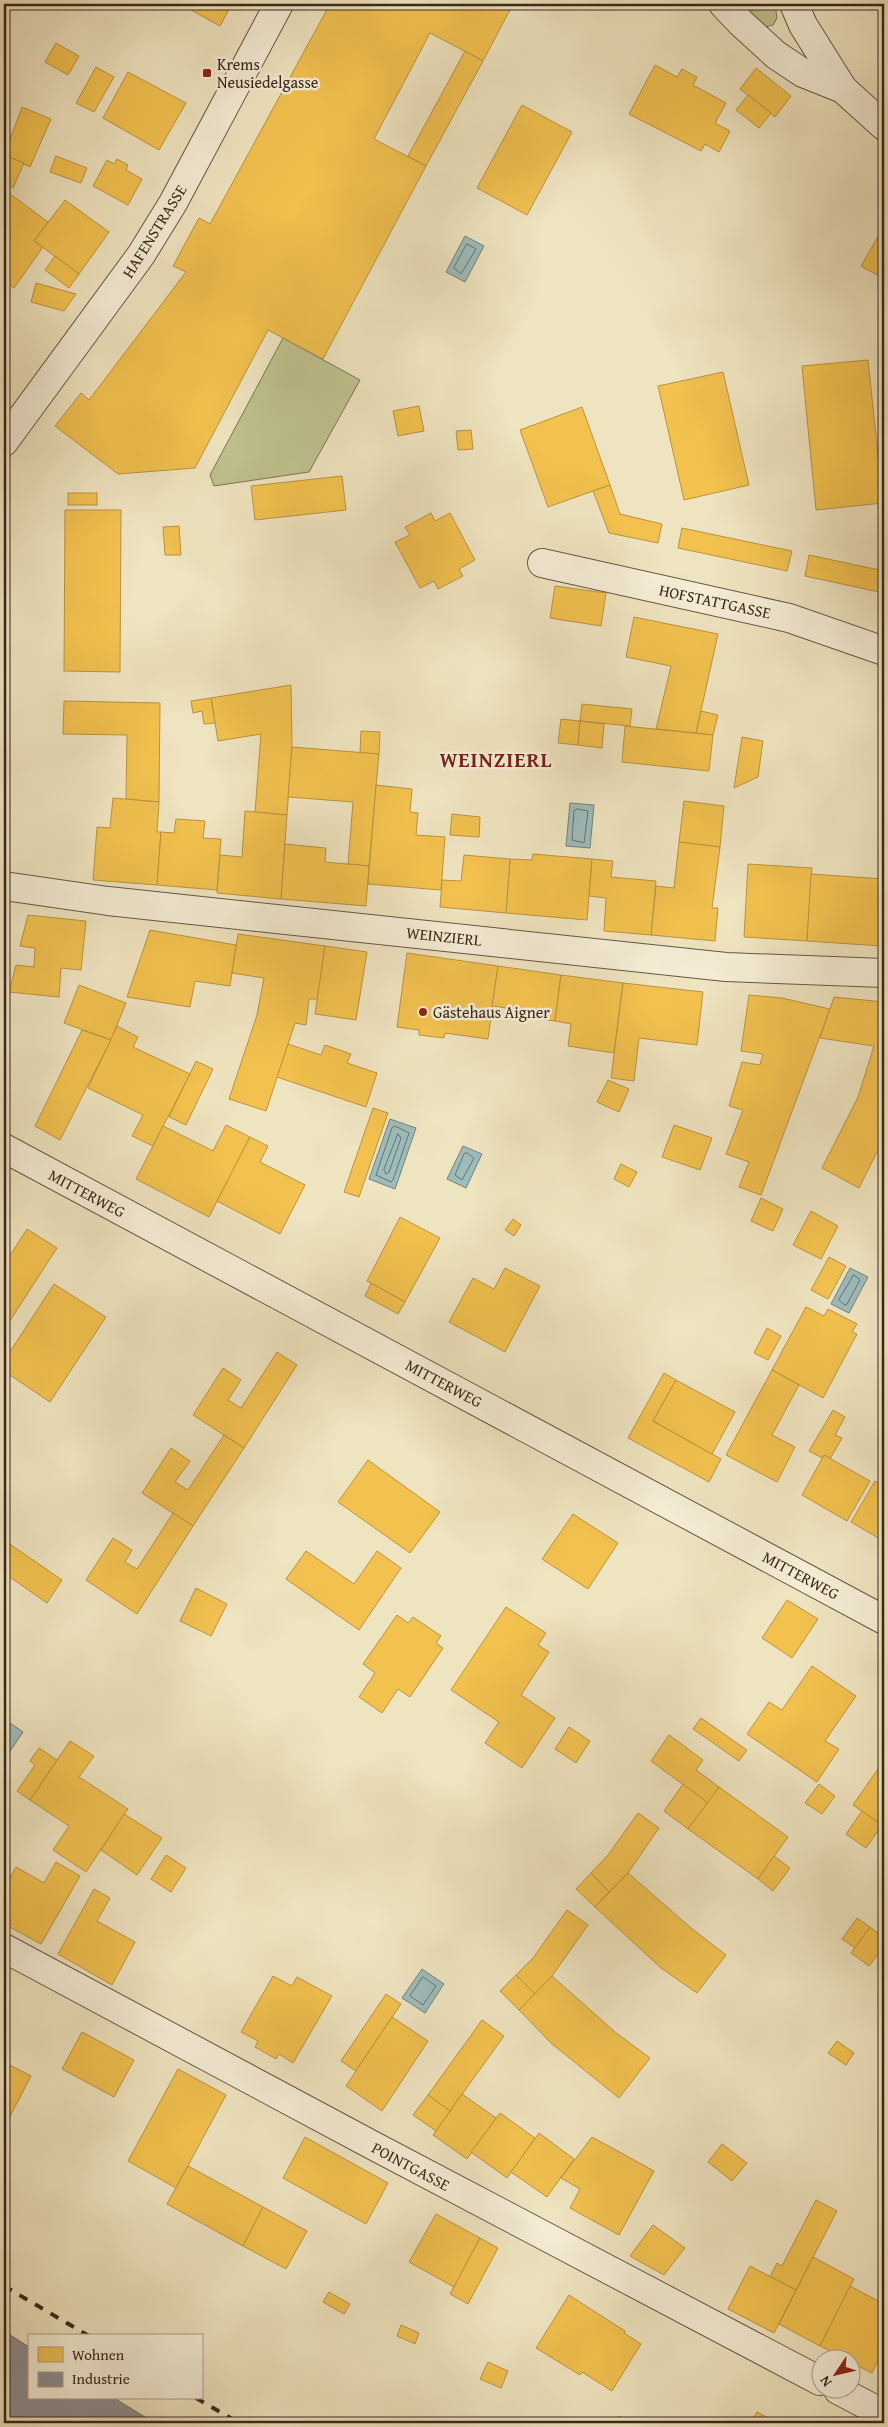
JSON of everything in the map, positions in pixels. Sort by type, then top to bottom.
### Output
[{"type":"street","name":"HAFENSTRASSE","points":[[4,442],[142,255],[173,203],[279,4]]},
{"type":"street","points":[[723,4],[740,23],[776,55],[804,73],[843,89]]},
{"type":"street","points":[[794,4],[803,25],[843,89],[884,126]]},
{"type":"street","name":"HOFSTATTGASSE","points":[[542,563],[789,618],[884,651]]},
{"type":"street","name":"WEINZIERL","points":[[4,886],[108,901],[726,967],[884,974]]},
{"type":"street","name":"MITTERWEG","points":[[4,1148],[884,1620]]},
{"type":"street","name":"POINTGASSE","points":[[4,1948],[374,2146],[810,2375]]},
{"type":"street","points":[[857,2400],[884,2414]]},
{"type":"green space","points":[[742,4],[775,4],[777,18],[773,25],[765,27],[757,22]]},
{"type":"green space","points":[[283,338],[360,380],[309,472],[214,486],[210,475]]},
{"type":"water","points":[[465,236],[484,246],[465,282],[446,272]]},
{"type":"water","points":[[570,803],[594,805],[590,848],[566,846]]},
{"type":"water","points":[[390,1119],[416,1128],[395,1189],[369,1179]]},
{"type":"water","points":[[463,1146],[482,1154],[466,1188],[447,1179]]},
{"type":"water","points":[[850,1268],[868,1277],[849,1313],[831,1304]]},
{"type":"water","points":[[4,1719],[23,1732],[4,1760]]},
{"type":"water","points":[[422,1969],[444,1984],[425,2013],[402,1998]]},
{"type":"building: Wohnen","points":[[180,4],[232,4],[220,26]]},
{"type":"building: Wohnen","points":[[330,4],[513,4],[483,61],[430,33],[374,139],[426,166],[323,359],[268,330],[195,468],[118,474],[55,426],[81,393],[89,400],[186,272],[173,266],[199,218],[210,224]]},
{"type":"building: Wohnen","points":[[56,43],[79,56],[68,75],[45,62]]},
{"type":"building: Wohnen","points":[[465,51],[483,61],[426,166],[408,156]]},
{"type":"building: Wohnen","points":[[655,65],[677,77],[682,69],[697,77],[693,85],[726,103],[715,123],[730,131],[719,152],[705,144],[701,151],[629,114]]},
{"type":"building: Wohnen","points":[[96,67],[114,77],[94,112],[76,103]]},
{"type":"building: Wohnen","points":[[756,68],[791,96],[775,117],[740,89]]},
{"type":"building: Wohnen","points":[[128,72],[186,103],[159,150],[103,118]]},
{"type":"building: Wohnen","points":[[748,95],[771,113],[759,128],[736,110]]},
{"type":"building: Wohnen","points":[[522,105],[572,132],[527,215],[477,188]]},
{"type":"building: Wohnen","points":[[22,107],[51,119],[30,167],[4,155]]},
{"type":"building: Wohnen","points":[[4,155],[24,163],[13,188],[4,184]]},
{"type":"building: Wohnen","points":[[56,156],[87,168],[81,183],[50,172]]},
{"type":"building: Wohnen","points":[[117,159],[128,165],[126,170],[142,179],[128,205],[93,186],[107,160],[114,164]]},
{"type":"building: Wohnen","points":[[10,194],[48,222],[34,241],[43,247],[14,288],[4,280],[4,203]]},
{"type":"building: Wohnen","points":[[65,200],[109,232],[79,274],[34,241]]},
{"type":"building: Wohnen","points":[[884,226],[884,279],[861,266]]},
{"type":"building: Wohnen","points":[[55,256],[79,274],[69,288],[45,270]]},
{"type":"building: Wohnen","points":[[36,283],[76,294],[64,311],[31,302]]},
{"type":"building: Wohnen","points":[[868,360],[883,503],[816,510],[802,366]]},
{"type":"building: Wohnen","points":[[723,372],[749,485],[684,500],[658,386]]},
{"type":"building: Wohnen","points":[[419,406],[424,431],[398,436],[393,411]]},
{"type":"building: Wohnen","points":[[582,407],[610,485],[548,507],[520,430]]},
{"type":"building: Wohnen","points":[[471,430],[473,449],[458,450],[456,431]]},
{"type":"building: Wohnen","points":[[342,476],[346,510],[255,520],[251,486]]},
{"type":"building: Wohnen","points":[[610,485],[620,514],[662,524],[658,543],[609,533],[593,491]]},
{"type":"building: Wohnen","points":[[68,493],[97,493],[97,505],[68,505]]},
{"type":"building: Wohnen","points":[[65,510],[121,510],[120,672],[64,671]]},
{"type":"building: Wohnen","points":[[431,513],[435,521],[450,513],[475,560],[459,569],[463,576],[438,589],[434,581],[420,588],[395,542],[410,535],[405,527]]},
{"type":"building: Wohnen","points":[[179,526],[181,555],[165,555],[163,527]]},
{"type":"building: Wohnen","points":[[682,528],[792,551],[787,571],[678,548]]},
{"type":"building: Wohnen","points":[[809,555],[884,571],[884,593],[805,576]]},
{"type":"building: Wohnen","points":[[555,586],[606,593],[601,626],[550,618]]},
{"type":"building: Wohnen","points":[[634,617],[718,634],[696,733],[656,729],[671,666],[626,657]]},
{"type":"building: Wohnen","points":[[291,685],[292,747],[287,815],[255,812],[261,734],[218,741],[211,698]]},
{"type":"building: Wohnen","points":[[211,698],[215,723],[204,724],[202,711],[193,713],[191,701]]},
{"type":"building: Wohnen","points":[[64,701],[160,703],[159,802],[126,799],[127,735],[63,734]]},
{"type":"building: Wohnen","points":[[582,704],[632,709],[630,726],[580,721]]},
{"type":"building: Wohnen","points":[[701,711],[718,715],[713,735],[696,733]]},
{"type":"building: Wohnen","points":[[561,719],[580,721],[578,745],[558,743]]},
{"type":"building: Wohnen","points":[[580,721],[604,724],[602,748],[578,745]]},
{"type":"building: Wohnen","points":[[625,726],[713,735],[709,771],[622,762]]},
{"type":"building: Wohnen","points":[[361,731],[380,732],[379,754],[360,753]]},
{"type":"building: Wohnen","points":[[742,737],[763,741],[758,777],[734,788]]},
{"type":"building: Wohnen","points":[[292,747],[379,754],[369,866],[348,864],[353,802],[288,797]]},
{"type":"building: Wohnen","points":[[376,785],[412,789],[410,812],[418,813],[416,835],[445,837],[441,890],[368,884]]},
{"type":"building: Wohnen","points":[[113,798],[159,802],[157,832],[161,832],[157,885],[93,880],[97,827],[110,828]]},
{"type":"building: Wohnen","points":[[684,801],[724,806],[720,847],[679,842]]},
{"type":"building: Wohnen","points":[[245,811],[287,815],[281,899],[217,893],[220,855],[242,857]]},
{"type":"building: Wohnen","points":[[452,814],[480,817],[479,837],[450,835]]},
{"type":"building: Wohnen","points":[[176,819],[205,821],[203,838],[221,839],[217,890],[157,885],[161,832],[174,833]]},
{"type":"building: Wohnen","points":[[679,842],[720,847],[712,908],[718,908],[715,941],[651,935],[656,886],[674,888]]},
{"type":"building: Wohnen","points":[[285,844],[326,848],[325,862],[369,866],[366,906],[281,899]]},
{"type":"building: Wohnen","points":[[533,854],[592,859],[587,920],[506,913],[510,859],[532,860]]},
{"type":"building: Wohnen","points":[[464,855],[510,859],[506,913],[440,907],[442,880],[461,881]]},
{"type":"building: Wohnen","points":[[592,859],[613,861],[611,877],[656,881],[651,935],[604,931],[606,898],[589,896]]},
{"type":"building: Wohnen","points":[[748,864],[812,868],[807,941],[744,937]]},
{"type":"building: Wohnen","points":[[811,874],[884,879],[881,946],[807,941]]},
{"type":"building: Wohnen","points":[[884,897],[884,946],[881,946]]},
{"type":"building: Wohnen","points":[[28,915],[86,921],[81,970],[61,968],[59,997],[9,992],[16,965],[34,967],[35,948],[20,946]]},
{"type":"building: Wohnen","points":[[150,930],[236,945],[230,986],[195,981],[190,1007],[127,997]]},
{"type":"building: Wohnen","points":[[238,934],[325,946],[318,999],[309,999],[306,1025],[295,1023],[266,1111],[229,1099],[257,1015],[264,978],[232,973]]},
{"type":"building: Wohnen","points":[[325,946],[367,952],[356,1020],[315,1014]]},
{"type":"building: Wohnen","points":[[407,953],[498,966],[488,1039],[445,1033],[444,1038],[419,1035],[419,1030],[397,1027]]},
{"type":"building: Wohnen","points":[[498,966],[561,975],[555,1021],[513,1016],[514,1009],[492,1006]]},
{"type":"building: Wohnen","points":[[561,975],[623,983],[614,1053],[568,1046],[571,1024],[555,1021]]},
{"type":"building: Wohnen","points":[[623,983],[703,992],[697,1045],[639,1038],[634,1081],[611,1078]]},
{"type":"building: Wohnen","points":[[79,985],[126,1003],[111,1040],[64,1023]]},
{"type":"building: Wohnen","points":[[749,995],[782,998],[830,1009],[761,1195],[739,1187],[749,1162],[726,1154],[743,1110],[729,1106],[742,1062],[760,1065],[763,1054],[741,1051]]},
{"type":"building: Wohnen","points":[[834,997],[884,1002],[884,1138],[859,1188],[822,1168],[858,1097],[874,1046],[820,1038]]},
{"type":"building: Wohnen","points":[[117,1026],[138,1037],[133,1047],[190,1074],[153,1146],[132,1136],[143,1115],[88,1088]]},
{"type":"building: Wohnen","points":[[82,1030],[111,1040],[60,1140],[35,1126]]},
{"type":"building: Wohnen","points":[[288,1044],[321,1055],[325,1045],[351,1054],[347,1063],[377,1073],[366,1107],[277,1077]]},
{"type":"building: Wohnen","points":[[196,1061],[213,1069],[186,1125],[169,1117]]},
{"type":"building: Wohnen","points":[[608,1080],[629,1089],[619,1112],[597,1102]]},
{"type":"building: Wohnen","points":[[373,1108],[388,1113],[359,1197],[344,1192]]},
{"type":"building: Wohnen","points":[[226,1125],[250,1137],[209,1217],[136,1179],[163,1126],[213,1151]]},
{"type":"building: Wohnen","points":[[674,1125],[712,1138],[700,1170],[662,1157]]},
{"type":"building: Wohnen","points":[[250,1137],[268,1146],[260,1162],[305,1185],[280,1234],[217,1201]]},
{"type":"building: Wohnen","points":[[621,1164],[637,1172],[629,1187],[614,1179]]},
{"type":"building: Wohnen","points":[[761,1198],[783,1209],[773,1231],[751,1221]]},
{"type":"building: Wohnen","points":[[811,1211],[838,1226],[821,1259],[793,1245]]},
{"type":"building: Wohnen","points":[[400,1217],[440,1238],[405,1302],[367,1281]]},
{"type":"building: Wohnen","points":[[513,1219],[521,1225],[514,1236],[505,1230]]},
{"type":"building: Wohnen","points":[[27,1229],[57,1248],[4,1330],[4,1265]]},
{"type":"building: Wohnen","points":[[829,1257],[846,1266],[828,1299],[811,1290]]},
{"type":"building: Wohnen","points":[[505,1268],[540,1286],[505,1352],[449,1322],[473,1278],[494,1289]]},
{"type":"building: Wohnen","points":[[371,1283],[405,1302],[398,1314],[365,1296]]},
{"type":"building: Wohnen","points":[[54,1284],[106,1317],[50,1402],[4,1371],[4,1361]]},
{"type":"building: Wohnen","points":[[806,1307],[824,1316],[828,1309],[857,1324],[852,1332],[857,1334],[823,1398],[772,1370]]},
{"type":"building: Wohnen","points":[[767,1328],[781,1336],[768,1360],[754,1353]]},
{"type":"building: Wohnen","points":[[277,1352],[297,1365],[244,1448],[193,1415],[223,1368],[241,1380],[228,1400],[241,1408]]},
{"type":"building: Wohnen","points":[[772,1370],[799,1385],[772,1435],[795,1447],[777,1482],[726,1455]]},
{"type":"building: Wohnen","points":[[664,1373],[676,1380],[653,1421],[721,1459],[709,1482],[628,1438]]},
{"type":"building: Wohnen","points":[[676,1380],[735,1412],[712,1454],[653,1421]]},
{"type":"building: Wohnen","points":[[833,1410],[845,1417],[835,1435],[842,1438],[830,1459],[824,1455],[822,1458],[809,1451]]},
{"type":"building: Wohnen","points":[[224,1435],[244,1448],[193,1526],[142,1493],[171,1448],[190,1461],[175,1482],[188,1490]]},
{"type":"building: Wohnen","points":[[824,1455],[870,1481],[847,1521],[802,1495]]},
{"type":"building: Wohnen","points":[[368,1460],[440,1512],[410,1553],[338,1502]]},
{"type":"building: Wohnen","points":[[875,1481],[884,1487],[884,1531],[880,1539],[851,1522]]},
{"type":"building: Wohnen","points":[[173,1513],[193,1526],[137,1614],[86,1580],[113,1538],[132,1550],[125,1562],[137,1569]]},
{"type":"building: Wohnen","points":[[573,1514],[618,1543],[588,1589],[542,1559]]},
{"type":"building: Wohnen","points":[[4,1540],[62,1580],[47,1603],[4,1573]]},
{"type":"building: Wohnen","points":[[306,1551],[354,1584],[377,1551],[401,1568],[359,1630],[286,1579]]},
{"type":"building: Wohnen","points":[[196,1588],[227,1604],[211,1636],[180,1621]]},
{"type":"building: Wohnen","points":[[787,1600],[818,1619],[792,1658],[762,1638]]},
{"type":"building: Wohnen","points":[[506,1607],[546,1633],[538,1645],[549,1652],[521,1695],[555,1718],[522,1768],[485,1743],[499,1722],[451,1690]]},
{"type":"building: Wohnen","points":[[397,1615],[408,1623],[413,1617],[441,1636],[436,1643],[443,1648],[410,1697],[398,1689],[382,1713],[359,1697],[375,1673],[363,1664]]},
{"type":"building: Wohnen","points":[[812,1666],[856,1696],[825,1741],[839,1749],[817,1782],[747,1734],[769,1702],[782,1710]]},
{"type":"building: Wohnen","points":[[701,1718],[747,1750],[739,1761],[693,1729]]},
{"type":"building: Wohnen","points":[[569,1727],[590,1741],[576,1763],[555,1749]]},
{"type":"building: Wohnen","points":[[669,1735],[703,1760],[696,1770],[719,1787],[708,1803],[651,1761]]},
{"type":"building: Wohnen","points":[[70,1741],[94,1756],[79,1777],[128,1809],[86,1872],[53,1850],[69,1826],[30,1800]]},
{"type":"building: Wohnen","points":[[39,1748],[57,1760],[30,1800],[17,1791],[35,1765],[30,1761]]},
{"type":"building: Wohnen","points":[[884,1760],[884,1827],[853,1805]]},
{"type":"building: Wohnen","points":[[683,1784],[708,1803],[688,1829],[664,1811]]},
{"type":"building: Wohnen","points":[[819,1784],[835,1796],[822,1814],[805,1803]]},
{"type":"building: Wohnen","points":[[719,1787],[788,1837],[758,1879],[688,1829]]},
{"type":"building: Wohnen","points":[[4,1797],[10,1802],[4,1811]]},
{"type":"building: Wohnen","points":[[862,1811],[882,1825],[866,1848],[846,1834]]},
{"type":"building: Wohnen","points":[[638,1813],[659,1828],[628,1873],[609,1892],[591,1873],[608,1855]]},
{"type":"building: Wohnen","points":[[124,1814],[162,1838],[137,1875],[101,1850]]},
{"type":"building: Wohnen","points":[[166,1855],[186,1868],[171,1892],[151,1879]]},
{"type":"building: Wohnen","points":[[774,1856],[790,1868],[773,1891],[758,1879]]},
{"type":"building: Wohnen","points":[[56,1862],[80,1876],[41,1944],[4,1924],[4,1884],[6,1885],[16,1867],[44,1883]]},
{"type":"building: Wohnen","points":[[591,1873],[609,1892],[595,1907],[576,1889]]},
{"type":"building: Wohnen","points":[[628,1873],[691,1928],[726,1955],[697,1993],[661,1968],[595,1907]]},
{"type":"building: Wohnen","points":[[94,1889],[110,1898],[97,1921],[135,1942],[112,1985],[58,1954]]},
{"type":"building: Wohnen","points":[[567,1910],[588,1925],[552,1976],[535,1994],[516,1975],[533,1958]]},
{"type":"building: Wohnen","points":[[857,1918],[870,1927],[855,1948],[842,1939]]},
{"type":"building: Wohnen","points":[[870,1927],[884,1938],[884,1946],[869,1966],[851,1953]]},
{"type":"building: Wohnen","points":[[516,1975],[535,1994],[519,2010],[500,1991]]},
{"type":"building: Wohnen","points":[[273,1976],[292,1986],[297,1977],[332,1996],[293,2063],[279,2054],[276,2059],[255,2047],[258,2041],[241,2032]]},
{"type":"building: Wohnen","points":[[552,1976],[615,2032],[650,2058],[619,2098],[551,2043],[519,2010]]},
{"type":"building: Wohnen","points":[[386,1994],[401,2004],[356,2071],[341,2061]]},
{"type":"building: Wohnen","points":[[392,2017],[428,2041],[382,2111],[346,2086]]},
{"type":"building: Wohnen","points":[[482,2020],[504,2036],[450,2111],[428,2095]]},
{"type":"building: Wohnen","points":[[82,2032],[134,2060],[114,2097],[62,2069]]},
{"type":"building: Wohnen","points":[[837,2041],[854,2053],[846,2065],[828,2053]]},
{"type":"building: Wohnen","points":[[4,2062],[31,2076],[4,2128]]},
{"type":"building: Wohnen","points":[[178,2069],[226,2095],[176,2188],[128,2161]]},
{"type":"building: Wohnen","points":[[462,2094],[496,2118],[467,2159],[433,2135]]},
{"type":"building: Wohnen","points":[[428,2095],[450,2111],[436,2131],[413,2115]]},
{"type":"building: Wohnen","points":[[500,2113],[535,2138],[507,2178],[471,2152]]},
{"type":"building: Wohnen","points":[[539,2133],[574,2159],[547,2197],[511,2172]]},
{"type":"building: Wohnen","points":[[305,2137],[388,2183],[366,2224],[283,2178]]},
{"type":"building: Wohnen","points":[[592,2137],[654,2171],[619,2235],[570,2208],[580,2189],[561,2178]]},
{"type":"building: Wohnen","points":[[722,2144],[747,2163],[732,2181],[708,2162]]},
{"type":"building: Wohnen","points":[[188,2166],[263,2207],[243,2246],[167,2204]]},
{"type":"building: Wohnen","points":[[816,2200],[837,2211],[796,2290],[770,2277],[777,2263],[782,2266]]},
{"type":"building: Wohnen","points":[[263,2207],[307,2231],[286,2269],[243,2246]]},
{"type":"building: Wohnen","points":[[436,2214],[480,2238],[454,2287],[409,2262]]},
{"type":"building: Wohnen","points":[[653,2225],[685,2248],[664,2275],[630,2256]]},
{"type":"building: Wohnen","points":[[480,2238],[498,2248],[468,2304],[450,2294]]},
{"type":"building: Wohnen","points":[[813,2257],[854,2279],[820,2346],[779,2324]]},
{"type":"building: Wohnen","points":[[750,2266],[796,2290],[774,2333],[728,2309]]},
{"type":"building: Wohnen","points":[[850,2286],[884,2304],[884,2349],[872,2373],[860,2367],[860,2350],[829,2350],[820,2346]]},
{"type":"building: Wohnen","points":[[329,2292],[350,2304],[344,2314],[323,2302]]},
{"type":"building: Wohnen","points":[[569,2295],[625,2331],[624,2333],[641,2344],[612,2391],[582,2372],[580,2375],[536,2348]]},
{"type":"building: Wohnen","points":[[401,2325],[419,2333],[415,2344],[397,2336]]},
{"type":"building: Wohnen","points":[[488,2362],[508,2371],[501,2388],[480,2379]]},
{"type":"building: Wohnen","points":[[757,2412],[778,2423],[751,2423]]},
{"type":"building: Wohnen","points":[[619,2416],[632,2423],[614,2423]]},
{"type":"building: Industrie","points":[[4,2331],[28,2346],[28,2400],[117,2400],[150,2420],[148,2423],[4,2423]]},
{"type":"railway","points":[[4,2286],[86,2334]]},
{"type":"railway","points":[[199,2400],[239,2423]]},
{"type":"place","name":"Krems Neusiedelgasse","points":[[207,73]]},
{"type":"place","name":"Gästehaus Aigner","points":[[423,1012]]},
{"type":"district","name":"WEINZIERL","points":[[496,760]]}]
